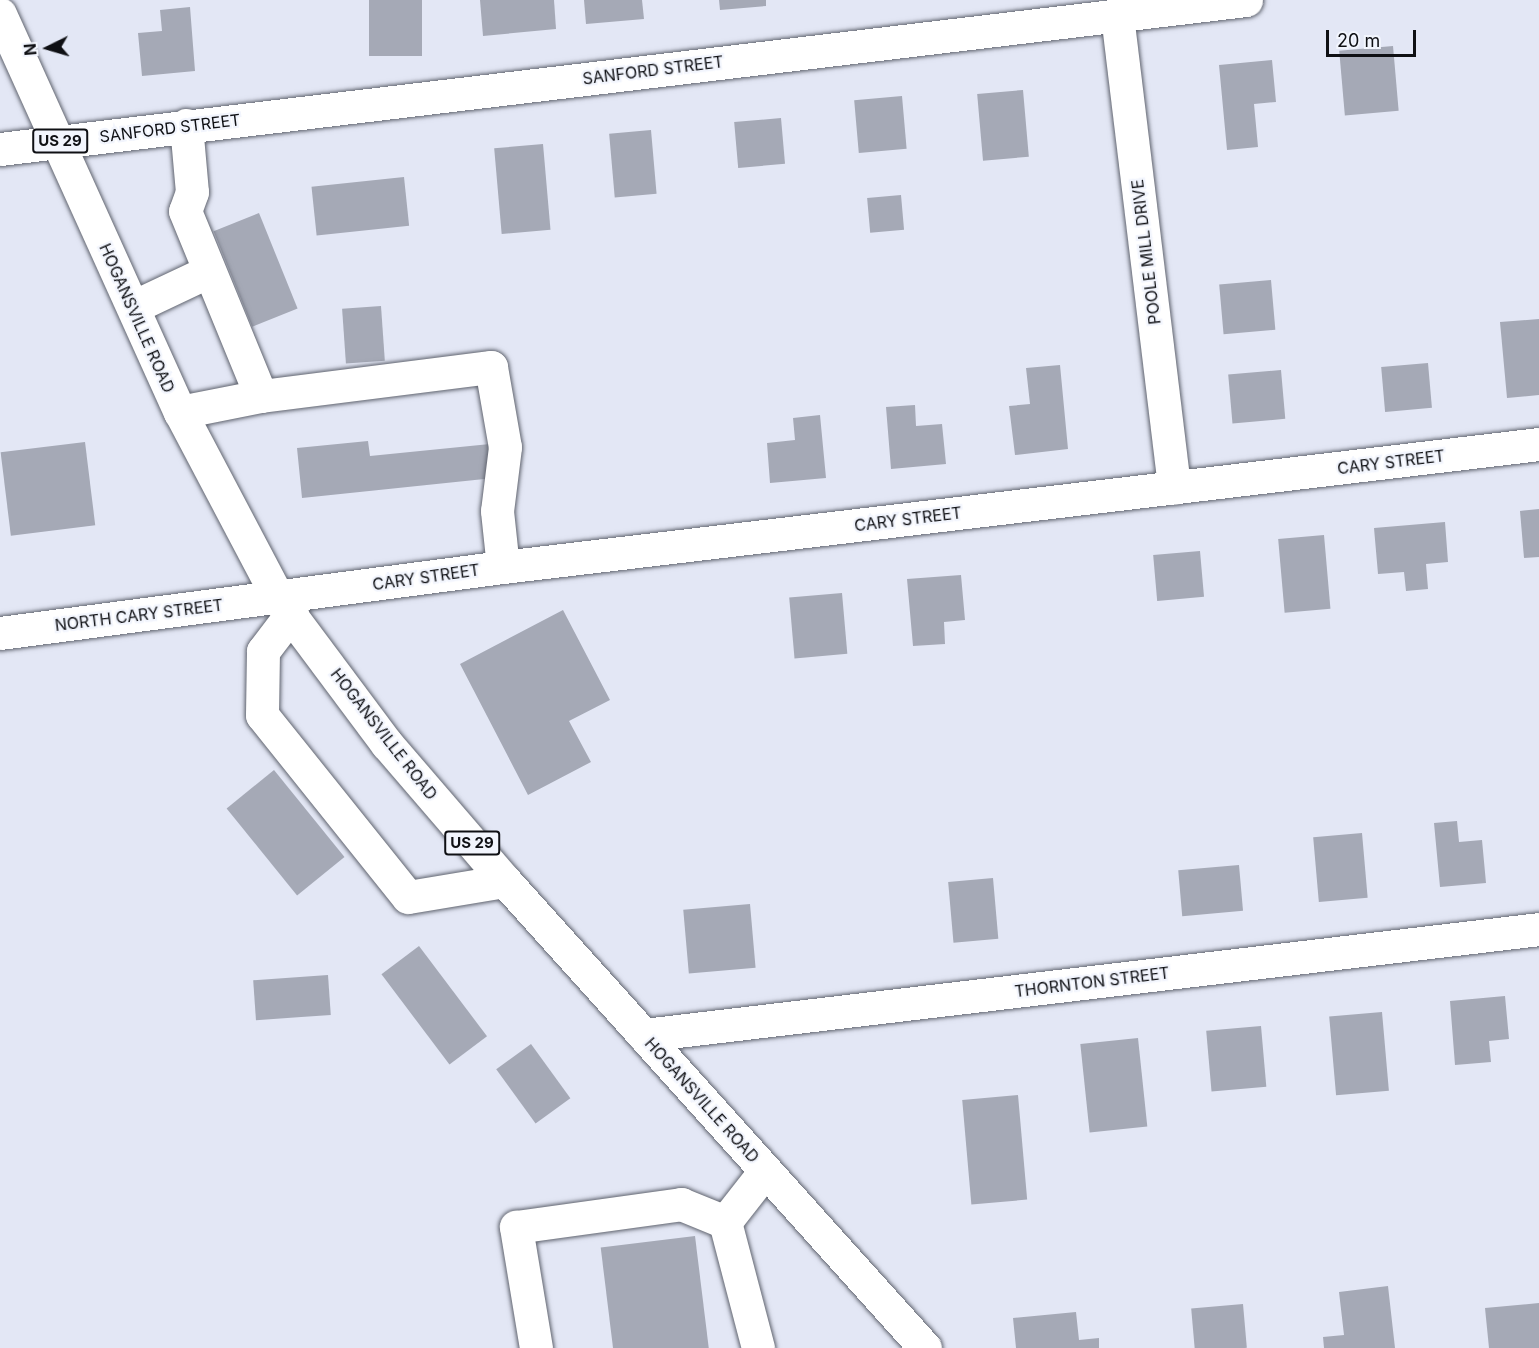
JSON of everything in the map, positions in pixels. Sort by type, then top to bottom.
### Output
[{"type":"street","name":"SANFORD STREET","points":[[0,149],[1246,0]]},
{"type":"street","name":"HOGANSVILLE ROAD","points":[[0,14],[60,142],[180,412],[285,605],[387,744],[505,881],[925,1348]]},
{"type":"street","name":"POOLE MILL DRIVE","points":[[1117,15],[1174,488]]},
{"type":"street","points":[[186,125],[192,192],[184,211],[261,396]]},
{"type":"street","points":[[133,307],[209,271]]},
{"type":"street","points":[[180,412],[261,396],[491,367],[505,447],[497,511],[503,567]]},
{"type":"street","name":"CARY STREET","points":[[285,605],[503,567],[1539,444]]},
{"type":"street","points":[[285,605],[263,651],[262,715],[408,897],[505,881]]},
{"type":"street","name":"NORTH CARY STREET","points":[[0,633],[285,605]]},
{"type":"street","name":"THORNTON STREET","points":[[644,1035],[1539,930]]},
{"type":"street","points":[[725,1222],[765,1171]]},
{"type":"street","points":[[536,1348],[516,1227],[681,1204],[725,1222]]},
{"type":"street","points":[[725,1222],[758,1348]]},
{"type":"building","points":[[369,0],[422,0],[422,56],[369,56]]},
{"type":"building","points":[[480,0],[554,0],[556,29],[483,36]]},
{"type":"building","points":[[584,0],[642,0],[644,19],[586,24]]},
{"type":"building","points":[[719,0],[766,0],[766,6],[720,10]]},
{"type":"building","points":[[190,7],[195,71],[142,76],[138,33],[162,31],[160,10]]},
{"type":"building","points":[[1393,46],[1399,111],[1345,115],[1339,51]]},
{"type":"building","points":[[1272,60],[1276,102],[1254,104],[1258,147],[1227,150],[1219,65]]},
{"type":"building","points":[[1023,90],[1029,157],[983,161],[977,94]]},
{"type":"building","points":[[902,96],[907,149],[859,153],[854,100]]},
{"type":"building","points":[[781,118],[785,164],[738,168],[734,122]]},
{"type":"building","points":[[651,130],[657,194],[615,197],[609,134]]},
{"type":"building","points":[[543,144],[550,230],[502,234],[494,148]]},
{"type":"building","points":[[404,177],[409,226],[317,235],[312,187]]},
{"type":"building","points":[[901,195],[904,230],[870,233],[867,198]]},
{"type":"building","points":[[259,213],[298,308],[252,327],[214,231]]},
{"type":"building","points":[[1271,280],[1275,330],[1224,334],[1219,285]]},
{"type":"building","points":[[381,306],[385,361],[346,364],[342,309]]},
{"type":"building","points":[[1539,319],[1539,395],[1507,398],[1500,322]]},
{"type":"building","points":[[1428,363],[1432,408],[1385,412],[1381,367]]},
{"type":"building","points":[[1060,365],[1068,449],[1015,455],[1009,406],[1030,404],[1026,368]]},
{"type":"building","points":[[1281,370],[1285,419],[1232,423],[1228,375]]},
{"type":"building","points":[[915,405],[916,426],[942,424],[946,464],[891,469],[886,407]]},
{"type":"building","points":[[820,415],[826,478],[770,483],[767,443],[795,440],[793,418]]},
{"type":"building","points":[[368,441],[370,456],[490,444],[494,478],[302,498],[297,448]]},
{"type":"building","points":[[85,442],[95,525],[11,536],[1,452]]},
{"type":"building","points":[[1539,509],[1539,557],[1524,558],[1520,511]]},
{"type":"building","points":[[1445,522],[1448,562],[1426,564],[1428,589],[1406,591],[1404,572],[1378,574],[1374,528]]},
{"type":"building","points":[[1324,535],[1330,609],[1285,613],[1278,539]]},
{"type":"building","points":[[1200,551],[1204,597],[1157,601],[1153,555]]},
{"type":"building","points":[[961,575],[965,620],[944,622],[945,644],[913,646],[907,579]]},
{"type":"building","points":[[842,593],[847,654],[795,658],[789,598]]},
{"type":"building","points":[[563,610],[610,700],[569,721],[591,762],[528,795],[460,664]]},
{"type":"building","points":[[274,770],[344,857],[297,895],[227,808]]},
{"type":"building","points":[[1457,821],[1459,842],[1482,840],[1486,883],[1440,887],[1434,823]]},
{"type":"building","points":[[1362,833],[1368,898],[1319,902],[1313,837]]},
{"type":"building","points":[[1239,865],[1243,911],[1182,916],[1178,870]]},
{"type":"building","points":[[993,878],[998,939],[953,943],[948,882]]},
{"type":"building","points":[[750,904],[756,968],[689,974],[683,910]]},
{"type":"building","points":[[419,946],[487,1036],[449,1065],[381,974]]},
{"type":"building","points":[[328,975],[331,1015],[256,1020],[253,980]]},
{"type":"building","points":[[1505,996],[1509,1039],[1489,1041],[1491,1062],[1455,1065],[1450,1001]]},
{"type":"building","points":[[1382,1012],[1389,1091],[1336,1095],[1329,1017]]},
{"type":"building","points":[[1261,1026],[1266,1087],[1212,1092],[1206,1031]]},
{"type":"building","points":[[1138,1038],[1147,1127],[1090,1133],[1080,1044]]},
{"type":"building","points":[[531,1044],[570,1098],[536,1123],[496,1069]]},
{"type":"building","points":[[1018,1095],[1027,1200],[971,1204],[962,1100]]},
{"type":"building","points":[[695,1236],[709,1348],[613,1348],[601,1248]]},
{"type":"building","points":[[1388,1286],[1395,1348],[1324,1348],[1323,1337],[1344,1335],[1339,1292]]},
{"type":"building","points":[[1539,1303],[1539,1348],[1489,1348],[1485,1308]]},
{"type":"building","points":[[1243,1304],[1247,1348],[1195,1348],[1191,1309]]},
{"type":"building","points":[[1076,1312],[1079,1340],[1099,1338],[1099,1348],[1016,1348],[1013,1318]]}]
